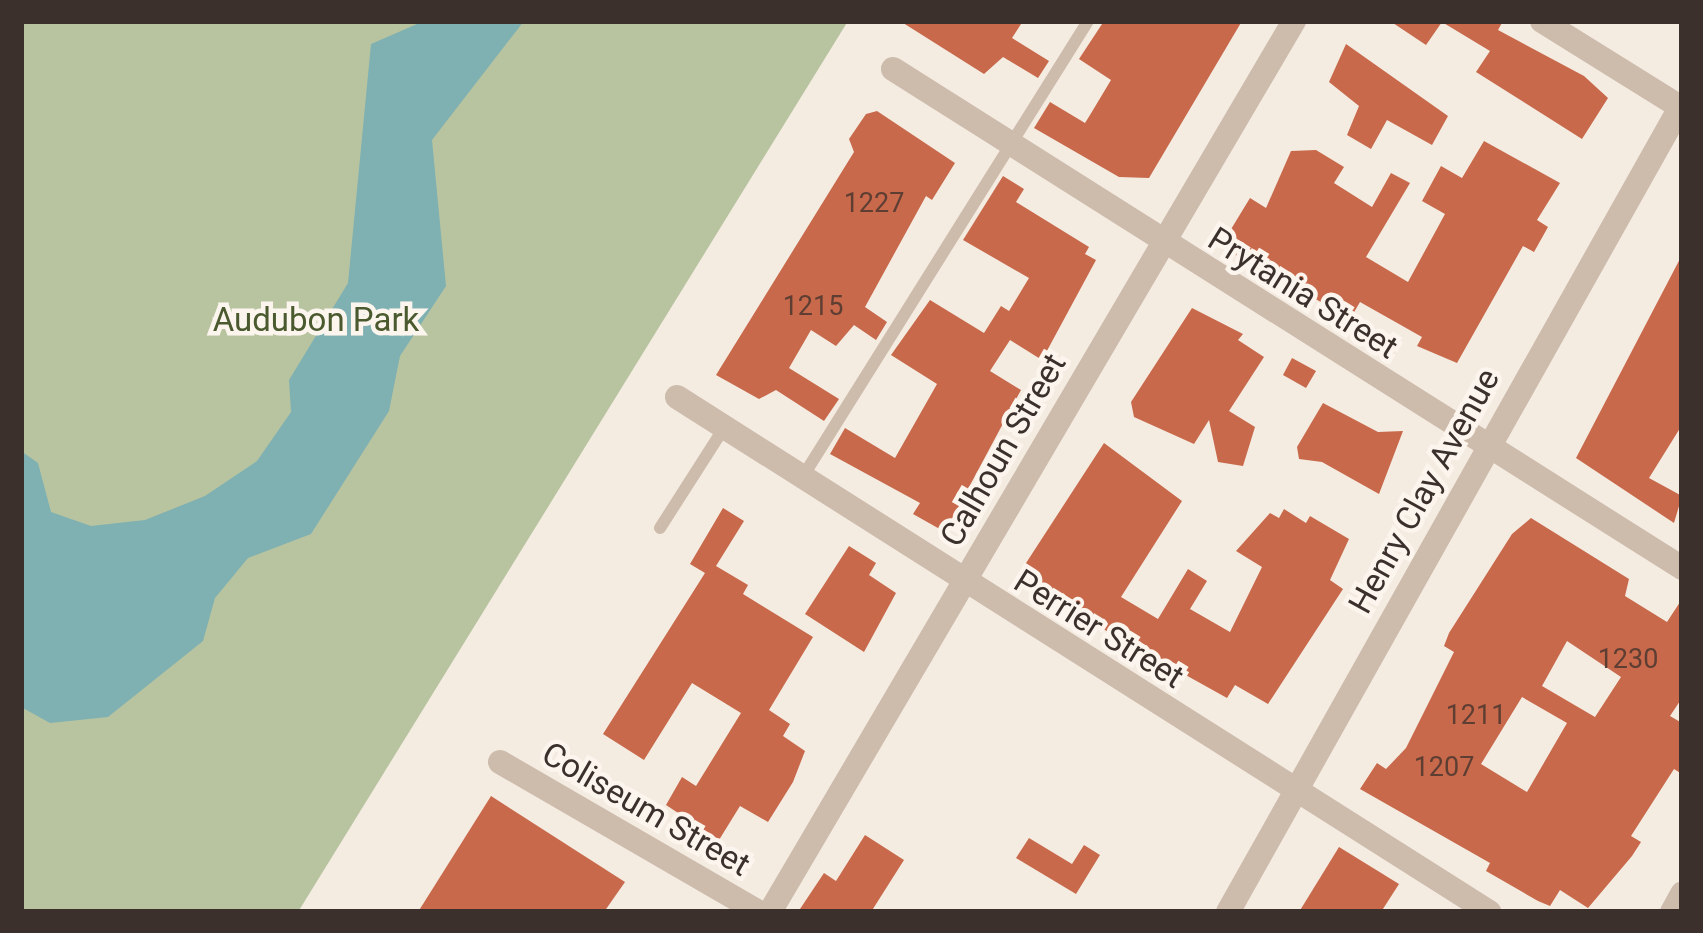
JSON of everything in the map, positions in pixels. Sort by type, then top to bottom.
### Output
[{"type":"street","name":"Calhoun Street","points":[[770,912],[1294,21]]},
{"type":"street","points":[[1542,21],[1682,107]]},
{"type":"street","name":"Prytania Street","points":[[893,69],[1162,245],[1682,568]]},
{"type":"street","name":"Henry Clay Avenue","points":[[1228,912],[1486,446],[1682,107]]},
{"type":"street","name":"Perrier Street","points":[[677,397],[963,584],[1489,912]]},
{"type":"street","name":"Coliseum Street","points":[[500,762],[759,912]]},
{"type":"street","points":[[1672,912],[1682,894]]},
{"type":"lane","points":[[802,478],[1088,21]]},
{"type":"lane","points":[[660,528],[724,428]]},
{"type":"green space","name":"Audubon Park","points":[[21,21],[848,21],[298,912],[21,912]]},
{"type":"water","points":[[424,21],[524,21],[432,140],[446,286],[400,356],[389,411],[311,534],[248,558],[215,598],[203,641],[108,717],[50,723],[21,707],[21,451],[38,463],[51,512],[91,526],[145,520],[205,496],[257,461],[291,412],[289,380],[348,283],[371,44]]},
{"type":"building","points":[[900,21],[1023,21],[1012,38],[1049,61],[1038,78],[1003,57],[984,74]]},
{"type":"building","points":[[1104,21],[1242,21],[1149,178],[1119,177],[1034,128],[1050,102],[1085,123],[1111,80],[1079,59]]},
{"type":"building","points":[[1390,21],[1503,21],[1498,30],[1584,76],[1608,98],[1582,139],[1476,72],[1490,51],[1442,22],[1426,45]]},
{"type":"building","points":[[1346,44],[1448,116],[1432,145],[1387,120],[1371,149],[1347,135],[1359,106],[1329,82]]},
{"type":"building","points":[[877,111],[955,163],[932,200],[926,196],[865,307],[887,322],[876,340],[854,325],[836,346],[811,330],[789,368],[839,399],[824,421],[776,390],[759,399],[716,375],[854,152],[849,139],[866,114]]},
{"type":"building","points":[[1484,141],[1560,183],[1537,220],[1548,227],[1534,252],[1523,246],[1457,363],[1417,346],[1422,337],[1360,302],[1350,319],[1259,266],[1256,272],[1222,244],[1250,198],[1266,208],[1291,151],[1316,150],[1344,167],[1334,183],[1372,207],[1391,173],[1410,183],[1366,257],[1408,282],[1445,214],[1422,201],[1441,166],[1462,178]]},
{"type":"building","points":[[1003,176],[1024,189],[1016,202],[1089,247],[1085,254],[1096,260],[1042,360],[1010,340],[990,371],[1021,390],[945,532],[913,514],[920,503],[830,454],[845,428],[895,458],[937,384],[891,355],[930,300],[984,333],[1001,306],[1009,311],[1029,278],[963,240]]},
{"type":"building","points":[[1682,255],[1682,425],[1649,478],[1682,496],[1674,523],[1576,458]]},
{"type":"building","points":[[1192,308],[1243,334],[1238,340],[1264,357],[1229,411],[1255,427],[1243,466],[1218,462],[1209,420],[1194,444],[1134,417],[1131,402]]},
{"type":"building","points":[[1292,358],[1316,371],[1306,388],[1283,375]]},
{"type":"building","points":[[1323,403],[1378,432],[1403,431],[1379,494],[1322,462],[1299,459],[1297,447]]},
{"type":"building","points":[[1104,443],[1182,501],[1121,597],[1158,619],[1188,569],[1207,581],[1190,609],[1230,632],[1262,567],[1236,551],[1270,513],[1279,518],[1284,509],[1306,523],[1310,516],[1349,539],[1330,580],[1343,589],[1268,704],[1235,685],[1227,698],[1015,580]]},
{"type":"building","points":[[723,508],[744,521],[716,566],[748,585],[743,594],[813,637],[769,710],[790,724],[783,736],[805,751],[793,782],[768,822],[740,806],[719,840],[666,805],[682,777],[696,786],[741,713],[692,683],[644,760],[603,734],[705,573],[690,564]]},
{"type":"building","points":[[1531,518],[1629,579],[1625,596],[1667,622],[1682,599],[1682,698],[1670,716],[1682,723],[1682,774],[1674,769],[1631,836],[1641,842],[1588,908],[1560,890],[1550,906],[1538,901],[1486,871],[1490,863],[1360,789],[1377,763],[1386,769],[1406,748],[1454,652],[1444,646],[1449,633],[1512,534]],"holes":[[[1567,641],[1621,677],[1595,717],[1542,686]],[[1522,697],[1567,723],[1527,792],[1481,764]]]},
{"type":"building","points":[[849,546],[876,563],[869,575],[896,593],[864,652],[805,614]]},
{"type":"building","points":[[491,796],[625,882],[604,912],[418,912]]},
{"type":"building","points":[[865,835],[904,860],[871,912],[798,912],[824,873],[836,881]]},
{"type":"building","points":[[1029,838],[1072,864],[1084,845],[1100,855],[1076,894],[1016,858]]},
{"type":"building","points":[[1339,847],[1399,884],[1381,912],[1299,912]]}]
